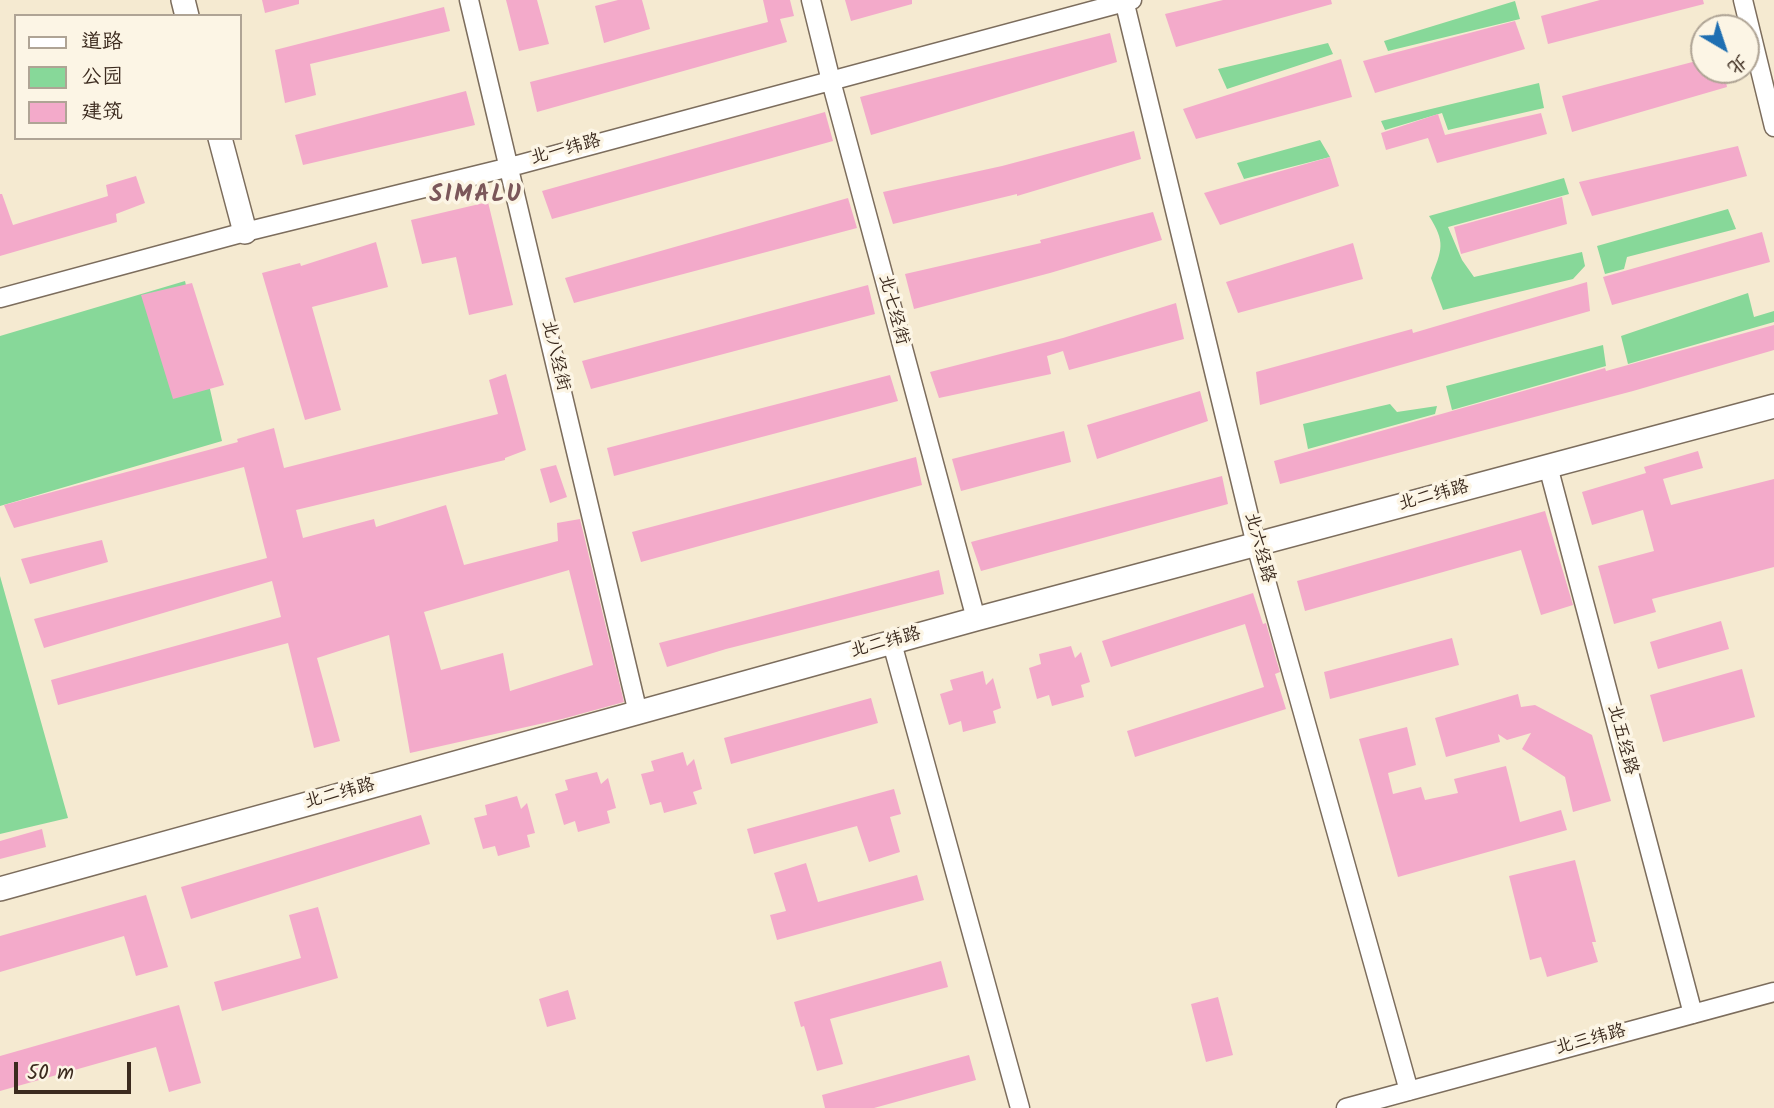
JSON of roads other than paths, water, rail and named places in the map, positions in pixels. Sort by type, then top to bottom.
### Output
[{"type":"street","name":"北八经街","points":[[469,0],[638,713]]},
{"type":"street","name":"北七经街","points":[[811,0],[975,619]]},
{"type":"street","points":[[1742,0],[1774,127]]},
{"type":"street","name":"北一纬路","points":[[0,298],[245,232],[510,167],[1127,1]]},
{"type":"street","name":"北六经路","points":[[1127,1],[1256,545],[1409,1091]]},
{"type":"street","points":[[221,140],[245,232]]},
{"type":"street","name":"北二纬路","points":[[0,889],[975,619],[1774,406]]},
{"type":"street","name":"北五经路","points":[[1548,467],[1693,1014]]},
{"type":"street","points":[[892,643],[1020,1108]]},
{"type":"street","name":"北三纬路","points":[[1346,1108],[1774,992]]},
{"type":"district","name":"SIMALU","points":[[476,197]]}]
